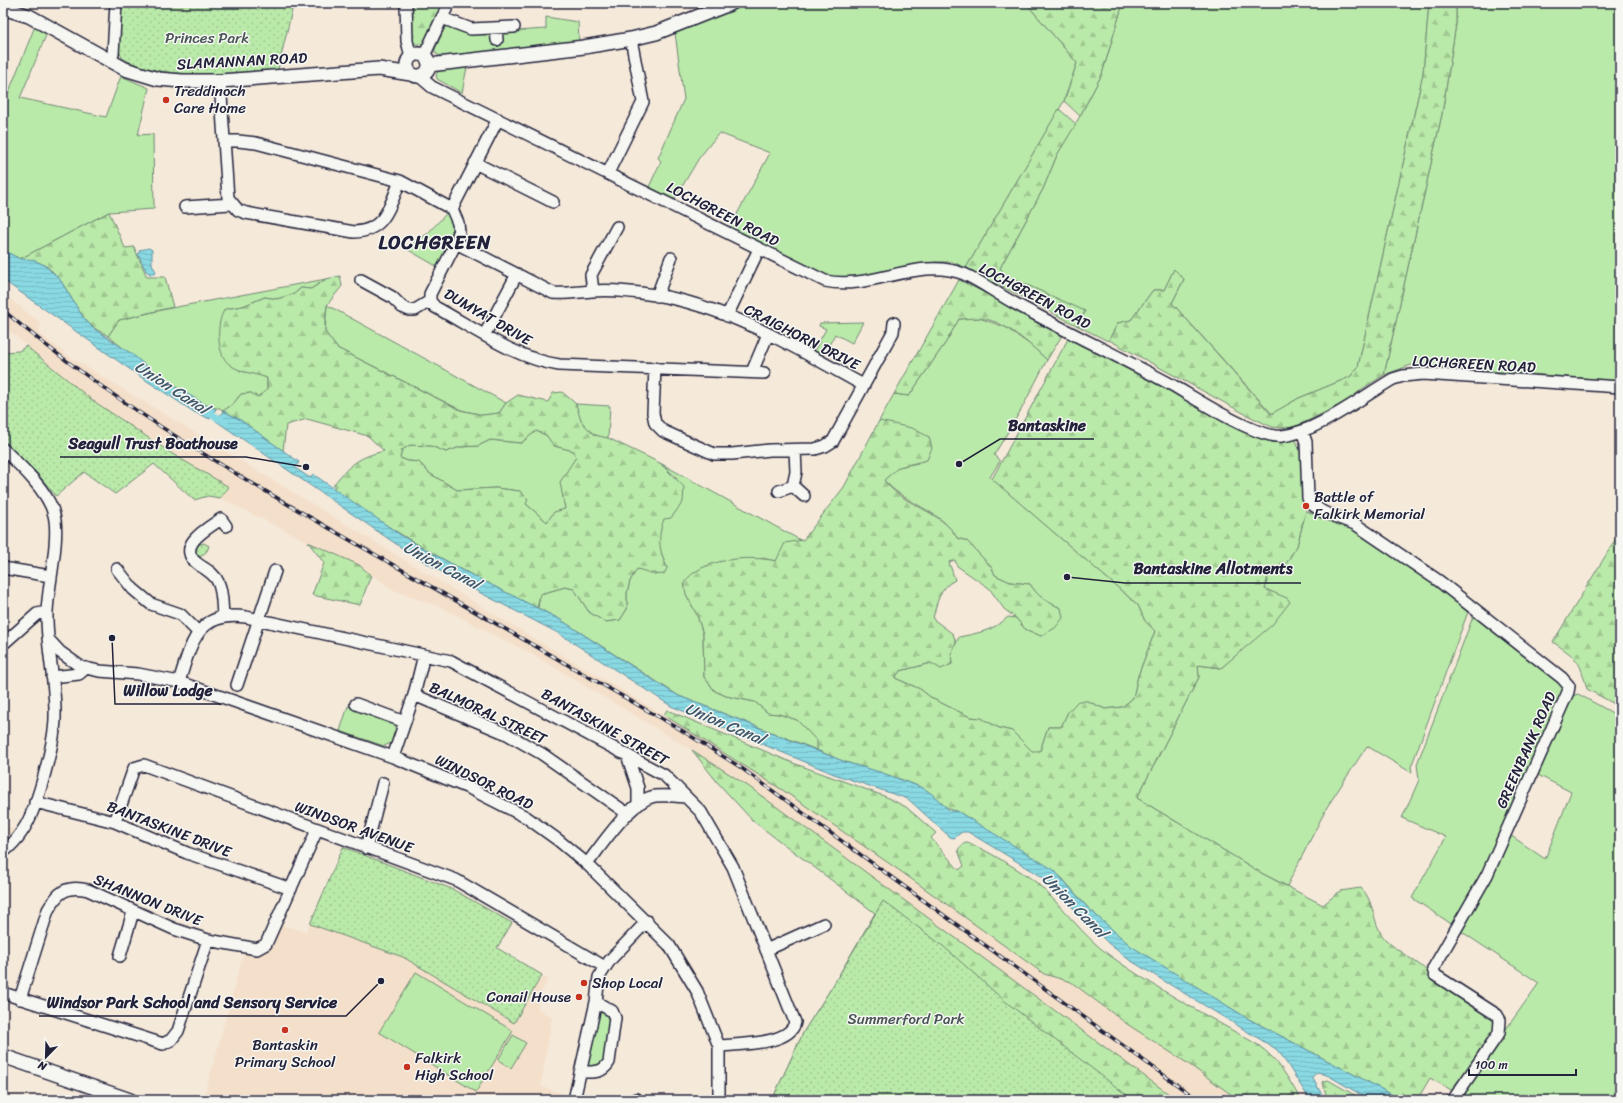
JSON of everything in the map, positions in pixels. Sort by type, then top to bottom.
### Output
[{"type":"main road","name":"SLAMANNAN ROAD","points":[[3,8],[29,16],[109,61],[131,71],[158,79],[182,81],[220,81],[422,68],[631,39],[656,33],[732,3]]},
{"type":"main road","name":"SLAMANNAN ROAD","points":[[379,70],[409,59]]},
{"type":"main road","points":[[409,59],[407,68],[422,68]]},
{"type":"main road","points":[[3,1056],[130,1100]]},
{"type":"street","points":[[109,61],[113,54],[116,3]]},
{"type":"street","points":[[406,3],[409,59]]},
{"type":"street","points":[[422,68],[449,3]]},
{"type":"street","points":[[442,18],[471,30],[514,26]]},
{"type":"street","points":[[496,28],[497,40]]},
{"type":"street","points":[[608,173],[642,102],[631,39]]},
{"type":"street","name":"LOCHGREEN ROAD","points":[[422,68],[445,92],[826,281],[839,284],[855,283],[914,270],[927,269],[952,271],[965,275],[1016,304],[1243,425],[1263,433],[1280,436],[1302,431],[1393,379],[1403,376],[1423,374],[1620,387]]},
{"type":"street","points":[[220,81],[228,198],[231,204],[246,213],[354,232],[364,231],[378,224],[385,217],[400,182]]},
{"type":"street","points":[[224,141],[256,143],[400,182],[452,209],[498,119]]},
{"type":"street","points":[[475,163],[553,202]]},
{"type":"street","points":[[185,207],[231,204]]},
{"type":"street","name":"DUMYAT DRIVE","points":[[452,209],[458,223],[459,232],[456,243],[430,294],[430,301],[435,307],[523,355],[540,362],[559,365],[764,373]]},
{"type":"street","points":[[593,291],[591,275],[617,227]]},
{"type":"street","name":"CRAIGHORN DRIVE","points":[[456,243],[553,293],[564,294],[593,291],[623,291],[657,296],[726,316],[768,334],[863,385]]},
{"type":"street","points":[[726,316],[759,249]]},
{"type":"street","points":[[657,296],[671,258]]},
{"type":"street","points":[[485,334],[516,274]]},
{"type":"street","points":[[361,280],[392,297],[402,307],[409,310],[415,310],[430,301]]},
{"type":"street","points":[[655,368],[653,413],[656,423],[663,431],[714,454],[732,454],[770,450],[815,449],[825,446],[833,441],[893,332],[891,320]]},
{"type":"street","points":[[752,372],[768,334]]},
{"type":"street","name":"GREENBANK ROAD","points":[[1302,431],[1306,442],[1308,498],[1314,505],[1334,517],[1355,524],[1438,581],[1562,678],[1569,686],[1568,692],[1487,875],[1433,970],[1435,975],[1497,1015],[1500,1020],[1499,1033],[1453,1100]]},
{"type":"street","points":[[3,449],[36,484],[49,502],[54,515],[55,534],[47,612],[48,639],[56,716],[54,737],[35,802],[24,829],[3,852]]},
{"type":"street","points":[[793,486],[796,472],[795,450]]},
{"type":"street","points":[[779,491],[793,486]]},
{"type":"street","points":[[793,486],[804,496]]},
{"type":"street","points":[[179,682],[193,639],[205,625],[223,616],[218,582],[209,571],[197,563],[192,557],[190,549],[196,536],[221,519],[226,526]]},
{"type":"street","points":[[3,568],[50,576]]},
{"type":"street","points":[[117,569],[134,589],[151,604],[180,614],[198,632]]},
{"type":"street","points":[[237,685],[275,571]]},
{"type":"street","points":[[3,644],[37,614],[47,612]]},
{"type":"street","name":"BANTASKINE STREET","points":[[223,616],[234,615],[452,661],[664,775],[701,812],[733,867],[795,1022],[794,1028],[786,1036],[764,1042],[719,1046]]},
{"type":"street","name":"WINDSOR ROAD","points":[[48,639],[71,661],[86,668],[179,682],[393,757],[500,802],[545,831],[587,864],[647,921],[669,945],[684,967],[697,991],[719,1046],[720,1061],[718,1100]]},
{"type":"street","points":[[393,757],[414,695],[424,655]]},
{"type":"street","points":[[52,677],[79,674],[86,668]]},
{"type":"street","name":"BALMORAL STREET","points":[[414,695],[507,734],[542,754],[628,814]]},
{"type":"street","points":[[356,704],[405,722]]},
{"type":"street","points":[[627,755],[638,788],[638,805]]},
{"type":"street","name":"WINDSOR AVENUE","points":[[115,822],[134,768],[144,765],[456,880],[605,967]]},
{"type":"street","points":[[366,848],[383,783]]},
{"type":"street","points":[[587,864],[628,814],[638,805],[653,796],[686,797]]},
{"type":"street","name":"BANTASKINE DRIVE","points":[[35,802],[115,822],[187,853],[291,889]]},
{"type":"street","points":[[291,889],[317,830]]},
{"type":"street","name":"SHANNON DRIVE","points":[[20,999],[48,910],[54,899],[62,891],[76,887],[88,890],[133,912],[174,929],[208,940],[257,949],[266,944],[291,889]]},
{"type":"street","points":[[120,956],[133,912]]},
{"type":"street","points":[[574,1100],[596,1002],[599,977],[605,967],[647,921]]},
{"type":"street","points":[[766,950],[824,924]]},
{"type":"street","points":[[3,993],[158,1044],[167,1043],[178,1031],[208,940]]},
{"type":"street","points":[[580,1072],[600,1072],[606,1068],[609,1062],[615,1018],[612,1011],[596,1002]]},
{"type":"shaded area","points":[[3,294],[41,323],[39,333],[67,355],[502,619],[664,715],[784,790],[1044,974],[1070,982],[1127,1024],[1187,1063],[1239,1100],[1133,1100],[753,821],[718,783],[692,750],[527,651],[443,608],[393,590],[359,565],[308,542],[220,498],[229,487],[174,455],[92,400],[3,326]]},
{"type":"shaded area","points":[[3,824],[15,831],[3,847]]},
{"type":"shaded area","name":"Falkirk High School","points":[[343,847],[452,889],[512,923],[497,948],[548,979],[539,996],[538,1009],[552,1017],[541,1086],[569,1096],[568,1100],[512,1100],[500,1096],[498,1100],[203,1100],[244,952],[261,955],[268,951],[274,946],[274,940],[282,925],[306,932]]},
{"type":"green space","name":"Princes Park","points":[[122,3],[296,3],[293,6],[278,69],[219,74],[198,74],[177,73],[138,66],[122,58],[119,50]]},
{"type":"green space","points":[[409,3],[442,3],[443,6],[426,40],[422,44],[415,44],[410,40]]},
{"type":"green space","points":[[748,3],[1026,3],[1077,63],[1064,101],[966,268],[953,262],[936,262],[905,266],[855,280],[826,277],[729,229],[770,153],[719,133],[699,158],[674,200],[649,187],[661,161],[658,158],[684,99],[675,33],[717,14]]},
{"type":"green space","points":[[1026,3],[1123,3],[1102,74],[1080,116],[1064,101],[1077,63]]},
{"type":"green space","points":[[1123,3],[1429,3],[1423,74],[1358,367],[1350,377],[1299,398],[1272,414],[1172,303],[1184,279],[1174,270],[1164,290],[1153,290],[1131,320],[1118,323],[1108,341],[1078,326],[1085,312],[1005,275],[1000,268],[1043,189],[1057,155],[1102,74]]},
{"type":"green space","points":[[1429,3],[1456,3],[1456,24],[1442,114],[1384,375],[1362,389],[1348,401],[1295,427],[1272,427],[1109,340],[1118,323],[1131,320],[1153,290],[1164,290],[1174,269],[1184,279],[1172,303],[1271,414],[1299,398],[1350,377],[1358,367],[1423,74]]},
{"type":"green space","points":[[1456,3],[1620,3],[1620,381],[1411,365],[1384,375],[1442,114],[1456,24]]},
{"type":"green space","points":[[546,17],[578,22],[579,40],[575,43],[444,58],[435,53],[435,49],[445,27],[451,26],[501,32],[546,29]]},
{"type":"green space","points":[[35,26],[47,33],[20,98],[106,117],[121,76],[149,88],[138,135],[153,134],[154,209],[109,212],[20,259],[3,250],[3,94],[8,94]]},
{"type":"green space","points":[[467,67],[462,93],[437,79],[436,74],[439,71]]},
{"type":"green space","points":[[1059,109],[1076,124],[1057,155],[1043,189],[1000,268],[1005,275],[1085,311],[1078,326],[966,268]]},
{"type":"green space","points":[[109,212],[125,248],[134,247],[147,277],[165,277],[173,307],[119,320],[108,336],[94,328],[85,320],[62,282],[51,270],[38,262],[20,259]]},
{"type":"green space","points":[[447,213],[452,227],[452,234],[448,248],[438,267],[405,248],[427,234]]},
{"type":"green space","points":[[340,276],[342,286],[327,305],[325,320],[325,332],[337,348],[460,410],[483,415],[499,413],[506,403],[518,395],[548,402],[553,393],[562,392],[576,404],[581,421],[594,435],[608,438],[660,463],[684,487],[683,502],[671,518],[664,519],[660,532],[661,550],[667,568],[664,574],[654,574],[637,569],[630,581],[627,593],[627,609],[620,620],[605,622],[589,612],[574,589],[565,587],[540,594],[537,608],[433,554],[358,507],[334,490],[334,484],[350,466],[361,459],[384,451],[368,436],[307,419],[286,425],[283,451],[239,419],[223,411],[233,404],[241,394],[251,393],[258,397],[267,390],[267,378],[233,367],[225,359],[220,345],[219,329],[222,314],[225,309],[243,306],[265,297],[277,299],[294,294],[301,288],[311,289],[326,279]],"holes":[[[536,431],[546,435],[554,446],[574,451],[576,457],[560,482],[565,509],[554,512],[547,522],[526,504],[528,499],[520,491],[496,488],[457,490],[429,473],[419,462],[408,461],[400,458],[402,450],[410,445],[431,446],[446,452],[460,447],[478,446],[490,440],[521,443]]]},
{"type":"green space","points":[[326,279],[311,289],[301,288],[294,294],[277,299],[265,297],[243,306],[226,309],[240,371],[257,374],[267,378],[267,390],[257,397],[251,393],[241,394],[233,404],[223,411],[220,408],[210,407],[197,401],[181,391],[108,336],[119,320],[166,309]]},
{"type":"green space","points":[[959,280],[1034,317],[1060,332],[1061,337],[1047,360],[1016,333],[997,323],[987,319],[978,318],[959,319],[946,342],[909,396],[894,394]]},
{"type":"green space","points":[[327,305],[506,403],[499,413],[483,415],[461,410],[337,348],[325,332]]},
{"type":"green space","points":[[979,318],[1005,327],[1032,346],[1047,360],[1021,410],[994,455],[1000,461],[990,477],[1138,605],[1145,621],[1155,631],[1138,676],[1133,698],[1122,707],[1105,709],[1087,701],[1068,712],[1061,727],[1048,727],[1040,751],[1032,752],[1012,731],[999,728],[981,718],[970,717],[933,699],[920,689],[895,678],[900,671],[931,663],[936,665],[952,664],[951,654],[959,637],[979,633],[997,625],[1008,617],[1016,618],[1025,629],[1041,636],[1061,608],[1043,599],[1030,584],[1010,582],[995,575],[992,568],[967,541],[957,538],[942,520],[902,495],[884,480],[898,467],[918,463],[879,421],[894,394],[909,396],[946,342],[959,319]]},
{"type":"green space","points":[[863,322],[852,343],[835,334],[822,358],[813,353],[826,329],[819,326],[820,323]]},
{"type":"green space","points":[[1074,336],[1244,428],[1288,440],[1296,440],[1301,455],[1302,496],[1306,511],[1297,546],[1281,572],[1268,576],[1265,589],[1287,598],[1290,602],[1272,625],[1221,668],[1198,665],[1199,677],[1137,798],[1263,874],[1323,905],[1340,891],[1361,888],[1369,899],[1377,926],[1384,938],[1433,977],[1495,1020],[1497,1026],[1453,1091],[1430,1078],[1417,1100],[1402,1100],[1247,1018],[1130,946],[1089,909],[1062,878],[957,811],[943,805],[927,791],[913,784],[886,774],[845,762],[817,750],[817,741],[797,720],[779,714],[768,713],[755,702],[726,696],[715,691],[704,677],[703,634],[697,615],[686,594],[684,583],[691,575],[701,568],[713,563],[726,560],[753,558],[776,561],[785,543],[803,540],[844,487],[879,421],[912,428],[929,437],[932,448],[927,460],[899,467],[884,480],[892,489],[942,521],[957,538],[967,541],[992,568],[995,575],[1010,582],[1030,584],[1043,599],[1061,608],[1063,618],[1055,628],[1041,636],[1025,629],[1016,618],[1004,609],[989,588],[957,566],[955,560],[949,562],[955,580],[942,591],[937,602],[933,619],[953,634],[956,642],[951,654],[952,664],[941,669],[931,663],[900,671],[895,678],[920,689],[933,699],[970,717],[981,718],[999,728],[1012,731],[1032,751],[1040,751],[1048,727],[1061,727],[1068,712],[1078,701],[1087,701],[1105,709],[1122,707],[1133,698],[1138,676],[1155,631],[1145,621],[1138,605],[992,479],[1068,339]]},
{"type":"green space","points":[[26,346],[92,400],[174,455],[229,487],[220,498],[208,496],[194,500],[154,464],[115,494],[84,472],[56,496],[37,473],[3,440],[3,352],[19,351]]},
{"type":"green space","points":[[576,404],[610,406],[608,438],[596,435],[586,427],[579,416]]},
{"type":"green space","points":[[536,431],[546,435],[555,446],[574,451],[576,457],[563,497],[565,509],[554,513],[547,522],[526,504],[520,491],[496,488],[457,490],[429,473],[419,462],[408,461],[400,458],[402,450],[410,445],[431,446],[446,452],[460,447],[478,446],[490,440],[521,443]]},
{"type":"green space","points":[[660,463],[802,541],[795,542],[776,561],[762,558],[686,594],[697,615],[703,634],[704,677],[715,691],[726,696],[755,702],[768,713],[779,714],[797,720],[818,741],[817,750],[679,696],[561,620],[538,608],[540,594],[565,587],[574,589],[589,612],[605,622],[620,620],[627,609],[627,593],[630,581],[637,569],[645,570],[657,575],[667,568],[658,544],[659,532],[677,478]]},
{"type":"green space","points":[[1306,511],[1352,528],[1379,543],[1469,609],[1411,767],[1412,773],[1367,746],[1327,807],[1287,886],[1263,874],[1137,798],[1199,677],[1198,665],[1221,668],[1242,649],[1274,593],[1265,589],[1268,575],[1297,546]]},
{"type":"green space","points":[[1620,532],[1620,707],[1587,689],[1577,661],[1553,642]]},
{"type":"green space","points":[[308,542],[359,565],[371,575],[360,605],[312,595],[324,563]]},
{"type":"green space","points":[[204,543],[209,546],[207,551],[199,558],[196,556],[195,546]]},
{"type":"green space","points":[[1474,614],[1559,681],[1564,689],[1485,874],[1453,925],[1412,898],[1446,837],[1402,818],[1419,780],[1417,764]]},
{"type":"green space","points":[[1578,694],[1620,717],[1620,1100],[1459,1100],[1491,1050],[1539,983],[1459,930],[1510,835],[1545,859],[1571,792],[1536,774],[1570,697]]},
{"type":"green space","points":[[348,706],[393,723],[397,728],[391,743],[384,746],[340,731]]},
{"type":"green space","points":[[667,710],[793,763],[884,796],[906,807],[936,833],[931,838],[959,870],[964,866],[958,850],[963,844],[966,843],[992,854],[1015,868],[1038,884],[1090,939],[1109,955],[1164,991],[1266,1051],[1278,1063],[1301,1100],[1239,1100],[1187,1063],[1127,1024],[1071,982],[1044,974],[903,873],[784,791],[664,715]]},
{"type":"green space","name":"Summerford Park","points":[[692,750],[748,786],[1177,1100],[772,1100],[804,1031],[832,987],[875,913],[753,821],[718,783]]},
{"type":"green space","points":[[343,847],[452,889],[512,923],[497,948],[542,975],[514,1023],[403,957],[310,924]]},
{"type":"green space","name":"Summerford Park","points":[[883,901],[943,946],[1006,1002],[1133,1100],[772,1100],[804,1031]]},
{"type":"green space","points":[[416,972],[513,1031],[476,1092],[379,1032]]},
{"type":"green space","points":[[598,1012],[604,1013],[609,1020],[604,1062],[602,1066],[584,1069]]},
{"type":"green space","points":[[513,1035],[526,1043],[511,1068],[498,1060]]},
{"type":"green space","points":[[1328,1080],[1362,1100],[1327,1100],[1323,1082]]},
{"type":"water","points":[[149,248],[152,250],[152,264],[156,272],[152,275],[146,271],[138,254],[140,250]]},
{"type":"water","points":[[3,250],[20,259],[34,260],[44,265],[59,278],[83,317],[93,328],[132,354],[159,377],[206,405],[216,409],[210,419],[194,412],[138,375],[3,280]]},
{"type":"water","points":[[223,411],[239,419],[299,462],[295,468],[310,478],[313,474],[402,536],[462,570],[561,620],[679,696],[848,763],[880,772],[923,788],[932,794],[950,811],[957,811],[1054,870],[1089,909],[1131,946],[1247,1018],[1402,1100],[1370,1100],[1329,1076],[1318,1072],[1312,1077],[1325,1100],[1310,1100],[1276,1049],[1128,959],[1108,943],[1041,876],[968,832],[962,832],[954,838],[950,837],[908,799],[834,774],[671,706],[558,633],[450,577],[402,548],[216,421]]},
{"type":"waterway","name":"Union Canal","points":[[205,411],[225,422]]},
{"type":"railway","points":[[3,310],[47,346],[93,380],[139,413],[187,444],[284,502],[678,728],[740,767],[1198,1100]]},
{"type":"place","name":"Treddinoch Care Home","points":[[166,100]]},
{"type":"place","name":"Bantaskine","points":[[959,464]]},
{"type":"place","name":"Seagull Trust Boathouse","points":[[306,467]]},
{"type":"place","name":"Battle of Falkirk Memorial","points":[[1306,506]]},
{"type":"place","name":"Bantaskine Allotments","points":[[1067,577]]},
{"type":"place","name":"Willow Lodge","points":[[112,638]]},
{"type":"place","name":"Windsor Park School and Sensory Service","points":[[381,981]]},
{"type":"place","name":"Shop Local","points":[[584,983]]},
{"type":"place","name":"Conail House","points":[[579,997]]},
{"type":"place","name":"Bantaskin Primary School","points":[[285,1030]]},
{"type":"place","name":"Falkirk High School","points":[[407,1067]]},
{"type":"district","name":"LOCHGREEN","points":[[435,242]]}]
